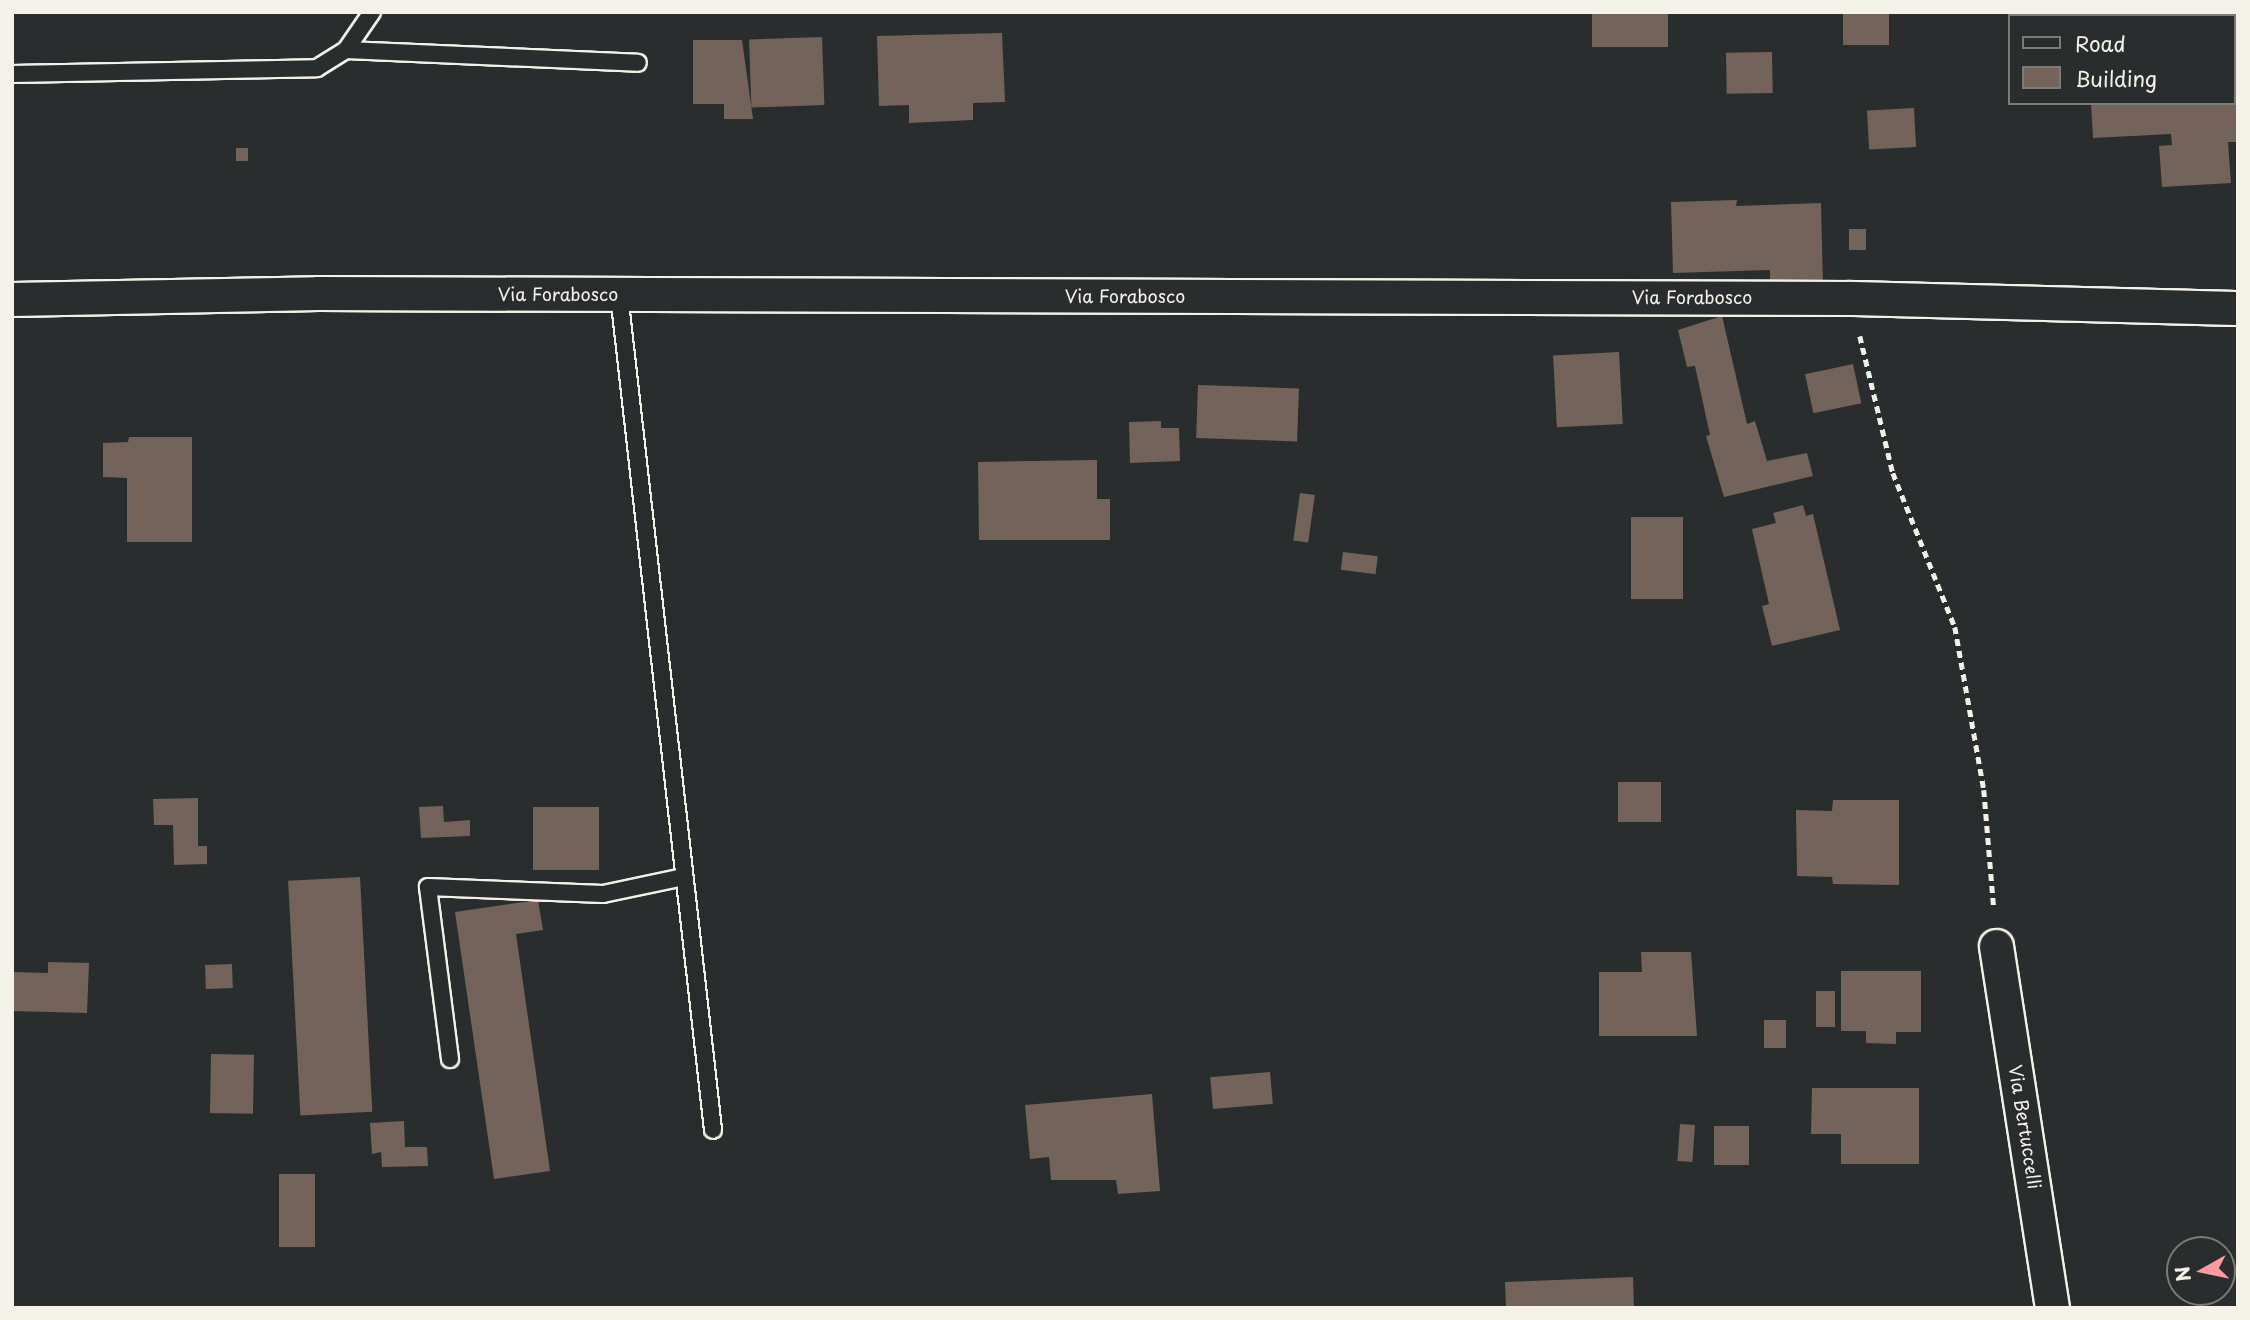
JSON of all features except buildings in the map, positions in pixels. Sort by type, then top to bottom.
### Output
[{"type":"street","name":"Via Forabosco","points":[[12,299],[619,294],[1851,298],[2238,307]]},
{"type":"street","name":"Via Bertuccelli","points":[[1996,946],[2052,1308]]},
{"type":"lane","points":[[12,74],[317,68],[346,50],[372,12]]},
{"type":"lane","points":[[346,50],[638,63]]},
{"type":"lane","points":[[619,294],[713,1130]]},
{"type":"lane","points":[[450,1059],[428,887],[603,894],[684,877]]},
{"type":"path","points":[[1851,298],[1893,473],[1955,627],[1984,790],[1996,946]]}]
